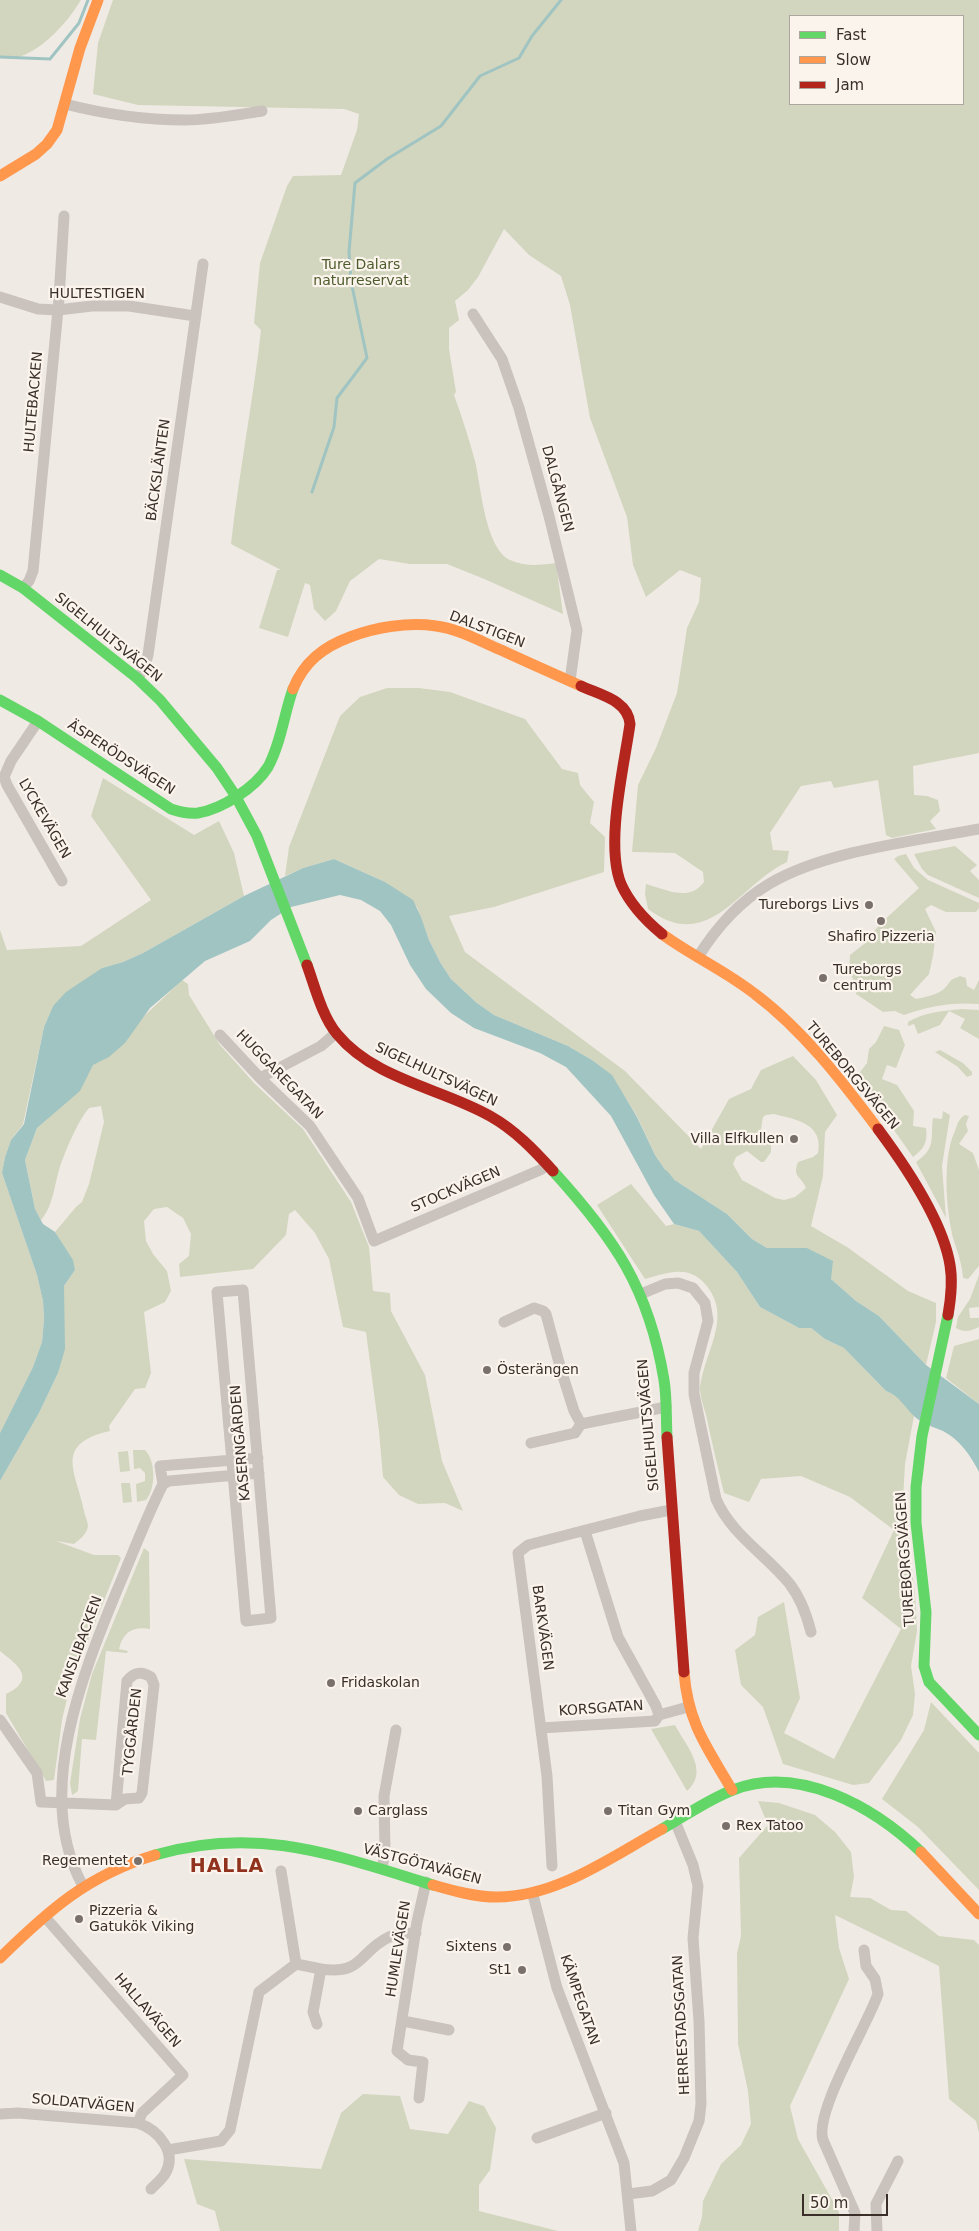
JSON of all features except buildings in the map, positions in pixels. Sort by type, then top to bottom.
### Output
[{"type":"street","points":[[0,176],[36,154],[47,144],[57,130],[66,104],[80,48],[98,0]]},
{"type":"street","points":[[66,104],[121,116],[157,119],[186,120],[262,111]]},
{"type":"street","name":"HULTEBACKEN","points":[[23,588],[29,581],[33,571],[58,310],[64,216]]},
{"type":"street","name":"BÄCKSLÄNTEN","points":[[137,678],[148,655],[203,264]]},
{"type":"street","name":"HULTESTIGEN","points":[[0,297],[38,309],[58,310],[92,306],[129,306],[195,316]]},
{"type":"street","name":"DALGÅNGEN","points":[[473,314],[502,359],[519,408],[550,516],[577,630],[570,681]]},
{"type":"street","name":"SIGELHULTSVÄGEN","points":[[0,576],[23,588],[137,678],[160,700],[207,755],[235,795],[266,856],[324,1010],[336,1033],[356,1054],[367,1061],[490,1116],[521,1138],[584,1206],[610,1240],[641,1294],[659,1352],[666,1407],[682,1671],[688,1707],[695,1727],[732,1790]]},
{"type":"street","name":"DALSTIGEN","points":[[255,782],[268,766],[290,696],[303,668],[326,646],[342,638],[370,631],[409,626],[437,626],[468,636],[620,704],[630,718]]},
{"type":"street","name":"ÄSPERÖDSVÄGEN","points":[[0,700],[38,721],[171,809],[184,813],[198,813],[217,806],[255,782]]},
{"type":"street","name":"TUREBORGSVÄGEN","points":[[630,718],[615,831],[616,860],[620,881],[645,920],[663,936],[755,993],[779,1014],[851,1092],[884,1134],[900,1159],[931,1215],[949,1258],[952,1299],[921,1445],[915,1495],[925,1599],[924,1666],[925,1675],[929,1682],[979,1735]]},
{"type":"street","name":"LYCKEVÄGEN","points":[[38,721],[11,761],[4,777],[62,881]]},
{"type":"street","points":[[698,957],[714,933],[734,911],[768,885],[789,874],[877,847],[979,829]]},
{"type":"street","points":[[260,1078],[321,1046],[336,1033]]},
{"type":"street","name":"HUGGAREGATAN","points":[[220,1035],[260,1078],[310,1126],[358,1198],[374,1241]]},
{"type":"street","name":"STOCKVÄGEN","points":[[374,1241],[548,1165]]},
{"type":"street","points":[[641,1294],[665,1284],[678,1283],[693,1288],[705,1303],[708,1320],[694,1373],[694,1394],[716,1499],[721,1511],[740,1535],[789,1584],[801,1604],[811,1632]]},
{"type":"street","name":"KASERNGÅRDEN","points":[[243,1290],[272,1618],[246,1621],[232,1460],[217,1292],[243,1290]]},
{"type":"street","points":[[504,1322],[534,1308],[546,1314],[574,1411],[581,1424]]},
{"type":"street","points":[[531,1443],[575,1433],[581,1424],[666,1407]]},
{"type":"street","points":[[258,1458],[160,1466],[163,1484],[169,1481],[259,1473]]},
{"type":"street","name":"KANSLIBACKEN","points":[[83,1886],[69,1854],[62,1802],[67,1746],[81,1683],[94,1645],[163,1484]]},
{"type":"street","name":"BARKVÄGEN","points":[[552,1866],[541,1728],[518,1553],[528,1545],[640,1516],[671,1510]]},
{"type":"street","points":[[585,1531],[618,1637],[656,1706],[658,1715]]},
{"type":"street","name":"TYGGÅRDEN","points":[[0,1720],[37,1773],[42,1802],[116,1805],[125,1799],[138,1798],[142,1793],[154,1685],[151,1677],[142,1672],[133,1675],[127,1682],[116,1805]]},
{"type":"street","name":"KORSGATAN","points":[[541,1728],[655,1721],[658,1715],[688,1707]]},
{"type":"street","points":[[382,1869],[385,1850],[384,1796],[396,1730]]},
{"type":"street","name":"VÄSTGÖTAVÄGEN","points":[[0,1958],[83,1886],[151,1857],[187,1846],[224,1842],[262,1842],[292,1847],[382,1869],[484,1897],[513,1898],[533,1895],[556,1887],[732,1790],[764,1781],[788,1783],[840,1798],[871,1812],[906,1839],[979,1914]]},
{"type":"street","name":"HERRESTADSGATAN","points":[[628,2194],[652,2192],[671,2180],[684,2158],[699,2122],[701,2104],[700,2021],[693,1938],[698,1886],[693,1865],[675,1821]]},
{"type":"street","points":[[281,1871],[296,1964]]},
{"type":"street","name":"HUMLEVÄGEN","points":[[419,2098],[423,2062],[408,2060],[397,2051],[426,1882]]},
{"type":"street","name":"KÄMPEGATAN","points":[[533,1895],[557,1988],[624,2163],[630,2231]]},
{"type":"street","name":"HALLAVÄGEN","points":[[45,1917],[183,2075],[142,2113],[138,2123]]},
{"type":"street","points":[[151,2189],[165,2174],[168,2150],[221,2141],[230,2130],[259,1992],[296,1964],[343,1971],[354,1966],[388,1937],[416,1933]]},
{"type":"street","points":[[854,2231],[855,2213],[824,2140],[822,2127],[830,2103],[878,1994],[875,1979],[866,1966],[864,1950]]},
{"type":"street","points":[[317,2024],[314,2012],[320,1969]]},
{"type":"street","points":[[403,2020],[449,2030]]},
{"type":"street","name":"SOLDATVÄGEN","points":[[0,2114],[18,2113],[138,2123],[160,2136],[168,2150]]},
{"type":"street","points":[[537,2138],[606,2113]]},
{"type":"street","points":[[877,2231],[876,2204],[898,2161]]},
{"type":"green space","points":[[0,0],[81,0],[69,18],[45,42],[26,54],[12,58],[0,57]]},
{"type":"green space","name":"Ture Dalars naturreservat","points":[[113,0],[979,0],[979,753],[913,766],[914,795],[927,796],[938,800],[940,811],[930,821],[936,829],[892,838],[886,835],[878,780],[834,788],[831,781],[801,786],[770,833],[773,850],[789,851],[787,862],[769,873],[722,911],[706,920],[689,924],[669,921],[648,909],[645,894],[646,884],[678,893],[685,893],[692,892],[704,882],[703,872],[675,853],[632,852],[638,785],[656,748],[677,693],[687,628],[699,602],[701,578],[680,570],[646,597],[633,565],[627,517],[590,418],[570,305],[561,276],[529,255],[504,229],[478,277],[468,290],[455,301],[459,320],[449,328],[449,349],[456,392],[454,395],[475,461],[485,515],[495,543],[510,560],[521,564],[556,563],[563,614],[447,564],[410,564],[379,559],[350,581],[336,611],[325,621],[314,609],[310,585],[305,583],[288,637],[259,628],[277,570],[281,570],[231,544],[261,330],[254,323],[260,263],[287,186],[293,176],[341,175],[357,130],[359,114],[344,109],[138,105],[93,94],[98,43]]},
{"type":"green space","points":[[387,688],[419,688],[450,692],[525,719],[562,769],[578,773],[580,785],[594,802],[590,823],[605,837],[604,872],[494,907],[449,916],[465,952],[625,1071],[701,1149],[729,1099],[751,1089],[761,1070],[793,1056],[816,1080],[837,1115],[825,1132],[823,1176],[811,1226],[847,1247],[908,1291],[936,1303],[936,1322],[926,1365],[879,1316],[856,1301],[831,1279],[807,1248],[767,1248],[752,1239],[727,1214],[670,1177],[655,1155],[637,1116],[611,1075],[592,1060],[568,1046],[494,1015],[477,1003],[451,979],[440,962],[429,940],[417,907],[385,882],[334,859],[303,868],[285,876],[289,847],[340,716],[360,697]],"holes":[[[774,1114],[806,1124],[812,1129],[819,1143],[818,1153],[813,1157],[798,1162],[796,1167],[797,1174],[806,1188],[795,1197],[784,1200],[775,1198],[742,1180],[733,1164],[736,1157],[747,1151],[761,1162],[764,1162],[771,1152],[771,1143],[761,1129],[763,1117]]]},
{"type":"green space","points":[[103,778],[194,835],[219,821],[234,853],[244,896],[143,953],[123,962],[102,968],[53,1006],[44,1027],[23,1124],[11,1140],[2,1173],[37,1275],[43,1301],[42,1342],[33,1367],[0,1433],[0,930],[7,950],[81,946],[151,900],[91,816]]},
{"type":"green space","points":[[955,846],[977,865],[970,871],[979,880],[979,898],[928,875],[922,869],[914,854]]},
{"type":"green space","points":[[906,854],[914,868],[928,880],[979,903],[979,908],[976,912],[946,912],[931,905],[925,909],[936,932],[933,956],[929,974],[910,995],[916,999],[934,994],[944,989],[951,980],[960,976],[966,978],[967,986],[974,990],[979,980],[979,1004],[941,1005],[904,1015],[895,1011],[883,1012],[856,994],[856,985],[849,971],[850,955],[864,944],[880,924],[919,888],[894,859]]},
{"type":"green space","points":[[182,980],[188,984],[189,995],[220,1045],[255,1084],[303,1129],[351,1202],[369,1247],[373,1291],[390,1293],[391,1311],[425,1375],[442,1461],[463,1511],[445,1503],[418,1504],[399,1495],[383,1477],[366,1332],[343,1327],[329,1259],[315,1233],[295,1210],[289,1214],[286,1235],[253,1269],[180,1277],[179,1264],[189,1256],[191,1234],[183,1218],[167,1207],[154,1209],[144,1221],[146,1241],[153,1254],[167,1271],[171,1291],[165,1302],[144,1312],[151,1373],[145,1388],[135,1389],[109,1426],[110,1431],[92,1437],[80,1444],[74,1452],[74,1472],[88,1526],[85,1534],[74,1544],[56,1541],[94,1555],[118,1555],[121,1558],[70,1686],[62,1720],[54,1780],[46,1781],[6,1713],[6,1694],[18,1686],[22,1680],[22,1675],[17,1666],[0,1651],[0,1481],[39,1413],[58,1373],[64,1286],[75,1270],[55,1232],[82,1202],[89,1184],[104,1122],[101,1106],[89,1108],[77,1126],[59,1169],[52,1200],[41,1220],[35,1209],[25,1160],[37,1128],[69,1099],[93,1065]]},
{"type":"green space","points":[[962,1009],[979,1010],[979,1039],[960,1028],[965,1019],[949,1011],[940,1025],[918,1034],[914,1024],[908,1026],[908,1022],[921,1016],[934,1012]]},
{"type":"green space","points":[[884,1026],[899,1030],[905,1045],[896,1068],[887,1065],[882,1079],[897,1085],[914,1111],[913,1126],[926,1128],[924,1145],[913,1157],[884,1116],[850,1078],[861,1071],[867,1063],[869,1049],[876,1042]]},
{"type":"green space","points":[[940,1050],[963,1063],[972,1072],[972,1075],[967,1077],[958,1067],[935,1052]]},
{"type":"green space","points":[[943,1111],[950,1115],[942,1166],[946,1218],[916,1162],[923,1157],[930,1147],[933,1118],[942,1119]]},
{"type":"green space","points":[[965,1115],[969,1116],[966,1124],[968,1131],[959,1144],[973,1153],[979,1170],[979,1266],[968,1279],[963,1278],[961,1263],[951,1229],[947,1201],[948,1155],[959,1122]]},
{"type":"green space","points":[[631,1184],[666,1226],[674,1224],[699,1231],[737,1272],[760,1307],[799,1328],[811,1328],[825,1339],[844,1348],[886,1391],[902,1401],[914,1416],[905,1464],[903,1500],[915,1594],[917,1631],[911,1666],[915,1694],[913,1715],[901,1740],[869,1783],[853,1785],[783,1764],[763,1707],[741,1685],[735,1650],[755,1635],[758,1617],[784,1602],[800,1698],[784,1733],[834,1759],[901,1629],[862,1598],[894,1530],[850,1497],[801,1476],[761,1479],[749,1502],[724,1493],[700,1389],[715,1335],[717,1309],[713,1296],[705,1284],[692,1274],[677,1272],[645,1279],[597,1205]]},
{"type":"green space","points":[[979,1275],[979,1307],[969,1308],[970,1318],[979,1318],[979,1327],[968,1331],[959,1330],[956,1328],[958,1317],[970,1299]]},
{"type":"green space","points":[[979,1339],[979,1404],[946,1378],[954,1346]]},
{"type":"green space","points":[[133,1450],[145,1450],[149,1455],[153,1468],[152,1489],[146,1500],[137,1502],[136,1484],[145,1481],[145,1473],[140,1468],[134,1469]]},
{"type":"green space","points":[[128,1451],[130,1471],[120,1472],[118,1452]]},
{"type":"green space","points":[[121,1483],[130,1483],[132,1502],[123,1503]]},
{"type":"green space","points":[[144,1548],[149,1552],[150,1629],[139,1628],[126,1634],[119,1649],[128,1651],[127,1653],[106,1651],[96,1740],[82,1739],[78,1791],[72,1795],[70,1783],[80,1719],[92,1674]]},
{"type":"green space","points":[[931,1702],[979,1753],[979,1890],[918,1827],[882,1799],[924,1730]]},
{"type":"green space","points":[[675,1725],[694,1758],[696,1767],[694,1783],[687,1791],[651,1729]]},
{"type":"green space","points":[[758,1801],[779,1803],[815,1815],[835,1832],[851,1852],[854,1877],[850,1897],[870,1898],[891,1910],[906,1911],[939,1936],[974,1940],[979,1945],[979,2133],[976,2121],[949,2099],[939,1966],[835,1915],[839,1948],[849,1979],[790,2106],[798,2139],[839,2212],[839,2231],[698,2231],[702,2217],[703,2201],[721,2164],[741,2145],[751,2124],[748,2091],[738,2044],[737,1953],[741,1936],[739,1858],[768,1825]]},
{"type":"green space","points":[[363,2094],[400,2096],[410,2129],[448,2134],[469,2101],[484,2106],[496,2128],[490,2170],[479,2185],[479,2211],[558,2231],[220,2231],[215,2211],[197,2204],[184,2159],[321,2169],[341,2113]]},
{"type":"water","points":[[334,859],[385,882],[413,900],[440,962],[451,979],[477,1003],[494,1015],[568,1046],[592,1060],[612,1075],[637,1117],[655,1155],[670,1177],[727,1214],[752,1239],[767,1248],[807,1248],[833,1261],[831,1279],[856,1301],[879,1316],[926,1365],[979,1404],[979,1472],[959,1443],[949,1434],[915,1417],[898,1399],[886,1391],[844,1348],[825,1339],[811,1328],[799,1328],[760,1307],[737,1272],[699,1231],[674,1224],[654,1195],[611,1116],[566,1067],[540,1053],[474,1028],[451,1013],[426,989],[410,965],[391,925],[380,911],[361,900],[340,895],[291,907],[271,920],[250,941],[205,961],[150,1008],[125,1043],[109,1057],[93,1065],[80,1091],[37,1128],[25,1160],[35,1209],[43,1224],[55,1232],[73,1260],[75,1270],[64,1286],[65,1349],[58,1373],[39,1413],[0,1481],[0,1433],[33,1367],[42,1342],[44,1319],[43,1301],[37,1275],[2,1173],[11,1140],[24,1124],[44,1027],[53,1006],[66,992],[102,968],[123,962],[143,953],[244,896],[303,868]],"holes":[[[680,1199],[685,1200],[694,1208],[693,1212],[684,1213],[678,1207],[676,1201]]]},
{"type":"waterway","points":[[0,57],[50,59],[79,23],[88,0]]},
{"type":"waterway","points":[[312,492],[334,427],[337,398],[367,358],[351,281],[349,252],[355,183],[387,159],[441,126],[480,76],[519,58],[532,36],[561,0]]},
{"type":"waterway","points":[[661,1179],[673,1195],[717,1226]]},
{"type":"traffic: fast","points":[[0,575],[23,588],[137,678],[160,700],[217,768],[235,795],[257,836],[307,965]]},
{"type":"traffic: fast","points":[[0,700],[38,721],[171,809],[198,813],[227,802],[246,790],[262,775],[268,767],[276,748],[293,689]]},
{"type":"traffic: fast","points":[[553,1171],[575,1195],[611,1242],[626,1266],[638,1291],[649,1318],[664,1380],[667,1437]]},
{"type":"traffic: fast","points":[[948,1315],[922,1436],[916,1487],[916,1523],[926,1612],[924,1666],[929,1682],[979,1735]]},
{"type":"traffic: fast","points":[[662,1829],[706,1803],[733,1790],[758,1783],[784,1782],[809,1786],[834,1794],[858,1806],[902,1835],[921,1852]]},
{"type":"traffic: fast","points":[[155,1855],[192,1846],[262,1843],[329,1854],[433,1885]]},
{"type":"traffic: slow","points":[[0,176],[36,154],[47,144],[57,130],[80,48],[98,0]]},
{"type":"traffic: slow","points":[[293,689],[309,663],[323,651],[340,641],[370,630],[414,625],[436,626],[461,633],[581,686]]},
{"type":"traffic: slow","points":[[662,934],[732,978],[773,1008],[821,1057],[878,1129]]},
{"type":"traffic: slow","points":[[684,1672],[686,1690],[694,1721],[732,1790]]},
{"type":"traffic: slow","points":[[433,1885],[489,1897],[519,1895],[541,1890],[583,1874],[662,1829]]},
{"type":"traffic: slow","points":[[921,1852],[979,1914]]},
{"type":"traffic: slow","points":[[0,1958],[35,1924],[89,1884],[131,1863],[155,1855]]},
{"type":"traffic: jam","points":[[581,686],[612,699],[624,709],[628,716],[630,724],[615,827],[617,867],[621,884],[633,905],[662,934]]},
{"type":"traffic: jam","points":[[307,965],[327,1019],[337,1034],[352,1050],[389,1073],[471,1106],[490,1116],[516,1134],[553,1171]]},
{"type":"traffic: jam","points":[[878,1129],[921,1194],[931,1212],[946,1248],[951,1271],[948,1315]]},
{"type":"traffic: jam","points":[[667,1437],[684,1672]]},
{"type":"place","name":"Tureborgs Livs","points":[[869,905]]},
{"type":"place","name":"Shafiro Pizzeria","points":[[881,921]]},
{"type":"place","name":"Tureborgs centrum","points":[[823,978]]},
{"type":"place","name":"Villa Elfkullen","points":[[794,1139]]},
{"type":"place","name":"Österängen","points":[[487,1370]]},
{"type":"place","name":"Fridaskolan","points":[[331,1683]]},
{"type":"place","name":"Carglass","points":[[358,1811]]},
{"type":"place","name":"Titan Gym","points":[[608,1811]]},
{"type":"place","name":"Rex Tatoo","points":[[726,1826]]},
{"type":"place","name":"Regementet","points":[[138,1861]]},
{"type":"place","name":"Pizzeria & Gatukök Viking","points":[[79,1919]]},
{"type":"place","name":"Sixtens","points":[[507,1947]]},
{"type":"place","name":"St1","points":[[522,1970]]},
{"type":"district","name":"HALLA","points":[[227,1867]]}]
